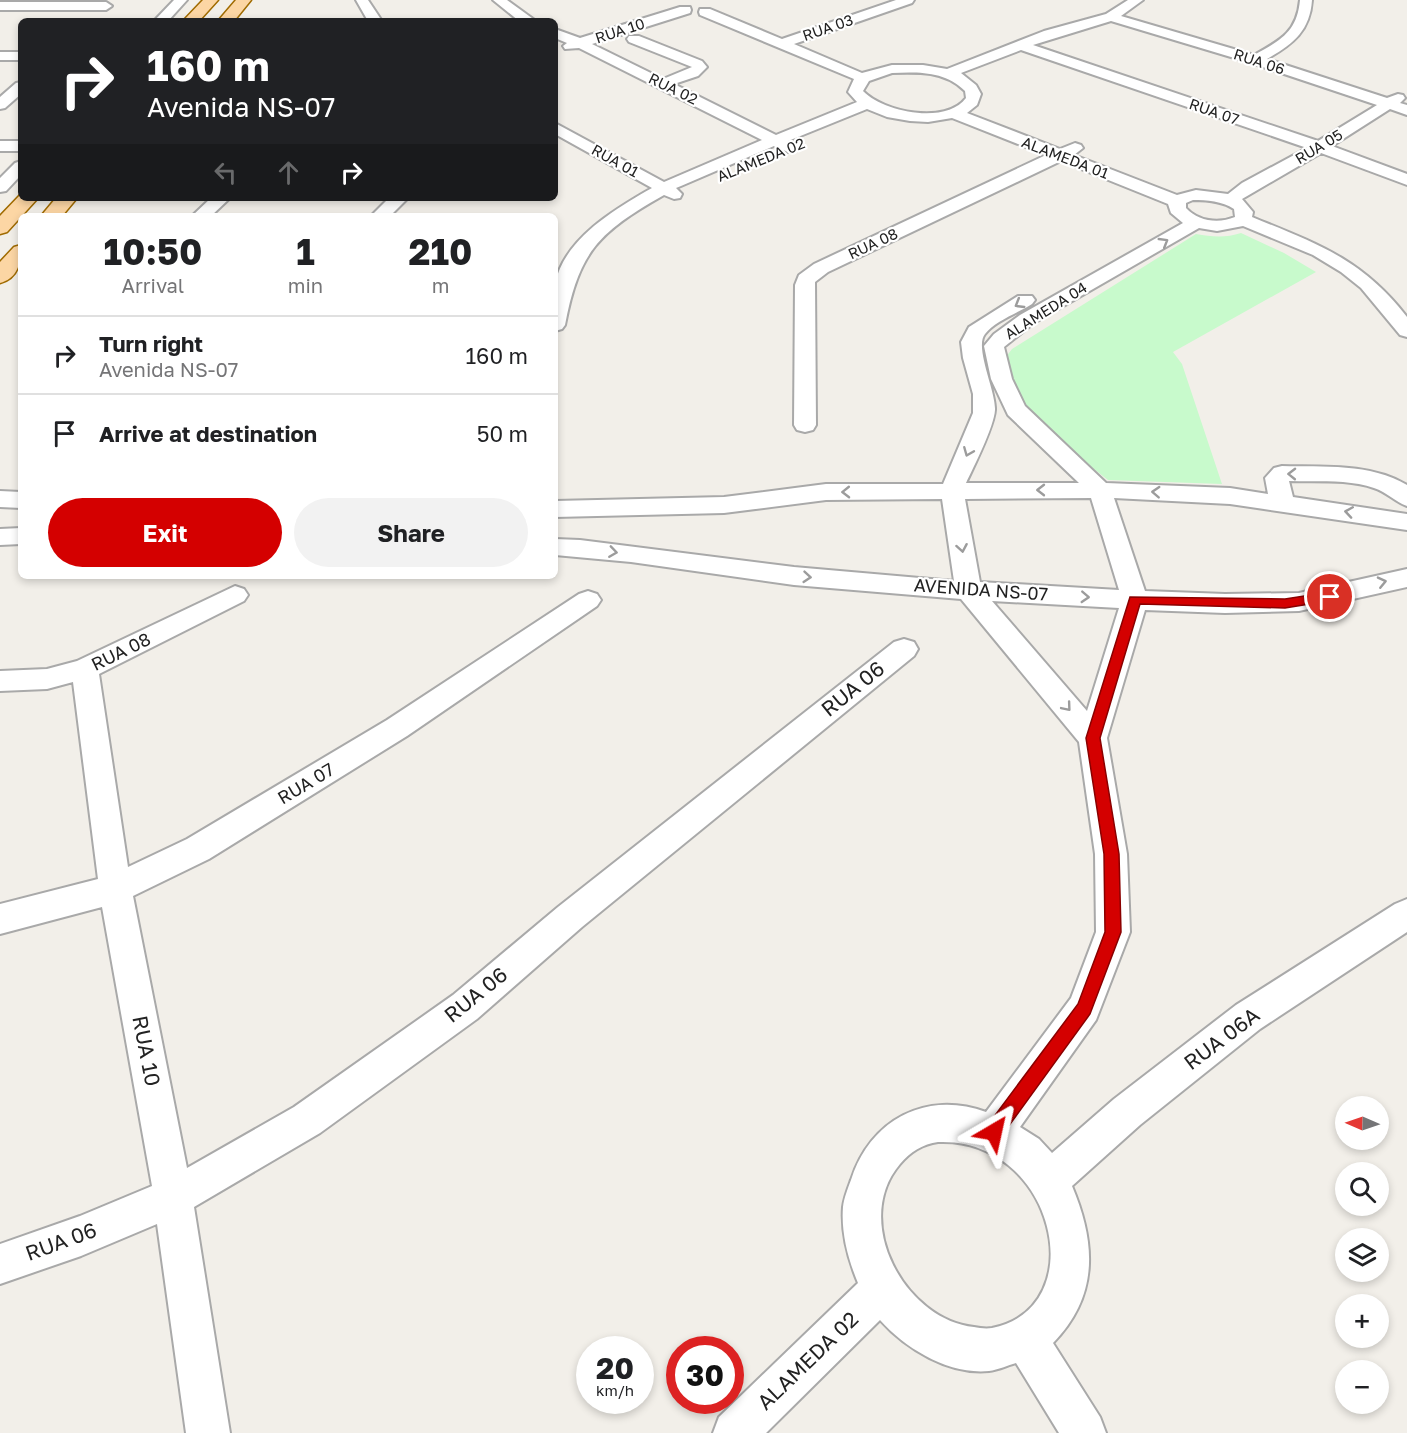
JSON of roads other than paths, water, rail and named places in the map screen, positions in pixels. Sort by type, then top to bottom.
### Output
[{"type":"main road","points":[[194,18],[211,0]]},
{"type":"main road","points":[[229,18],[244,0]]},
{"type":"main road","points":[[0,228],[25,201]]},
{"type":"main road","points":[[54,213],[64,201]]},
{"type":"main road","points":[[0,276],[18,255]]},
{"type":"street","points":[[164,18],[181,0]]},
{"type":"street","points":[[362,0],[373,18]]},
{"type":"street","points":[[499,0],[524,18]]},
{"type":"street","name":"RUA 03","points":[[781,44],[908,0]]},
{"type":"street","points":[[953,77],[1078,26],[1111,17],[1137,0]]},
{"type":"street","points":[[1256,60],[1288,41],[1300,28],[1306,14],[1306,0]]},
{"type":"street","points":[[0,6],[110,3]]},
{"type":"street","points":[[93,18],[110,3]]},
{"type":"street","points":[[684,5],[715,9],[796,39],[869,75]]},
{"type":"street","name":"RUA 10","points":[[558,50],[684,5]]},
{"type":"street","points":[[715,9],[781,44],[869,75]]},
{"type":"street","name":"RUA 06","points":[[1111,17],[1256,60],[1407,110]]},
{"type":"street","name":"RUA 02","points":[[558,34],[580,43],[783,145]]},
{"type":"street","points":[[634,39],[697,64],[700,68],[693,73],[663,84]]},
{"type":"street","name":"RUA 07","points":[[1026,47],[1320,147],[1407,180]]},
{"type":"street","points":[[0,56],[18,56]]},
{"type":"street","points":[[910,69],[953,77],[974,92],[974,99],[969,106],[953,114],[924,117],[873,107],[855,92],[856,84],[869,75],[910,69]]},
{"type":"street","points":[[0,105],[18,89]]},
{"type":"street","name":"RUA 05","points":[[1231,201],[1248,187],[1320,147],[1407,92]]},
{"type":"street","name":"ALAMEDA 01","points":[[969,106],[1186,208]]},
{"type":"street","name":"ALAMEDA 02","points":[[558,314],[570,268],[580,251],[603,228],[639,203],[873,107]]},
{"type":"street","name":"ALAMEDA 01","points":[[953,114],[1068,152]]},
{"type":"street","name":"RUA 01","points":[[558,130],[668,190]]},
{"type":"street","points":[[0,146],[18,146]]},
{"type":"street","name":"RUA 08","points":[[805,425],[804,285],[806,279],[832,263],[1068,152]]},
{"type":"street","points":[[0,187],[18,169]]},
{"type":"street","points":[[1186,208],[1210,195],[1231,201],[1244,210],[1243,220]]},
{"type":"street","points":[[204,213],[218,201]]},
{"type":"street","points":[[383,213],[396,201]]},
{"type":"street","points":[[1186,208],[1229,225],[1243,220],[1330,257],[1360,277],[1388,304],[1407,331]]},
{"type":"street","name":"ALAMEDA 04","points":[[1100,490],[1016,410],[1006,394],[994,346],[1001,338],[1121,256],[1186,208]]},
{"type":"street","name":"ALAMEDA 04","points":[[952,490],[984,413],[984,394],[972,358],[971,342],[976,332],[1019,303],[1121,256]]},
{"type":"street","points":[[1282,503],[1277,483],[1277,478],[1282,473],[1377,480],[1398,489],[1407,498]]},
{"type":"street","points":[[952,490],[969,591],[1093,738]]},
{"type":"street","points":[[994,1132],[1084,1008],[1113,932],[1111,854],[1093,738],[1135,600],[1100,490]]},
{"type":"street","points":[[558,509],[724,505],[826,492],[1100,490],[1230,496],[1407,522]]},
{"type":"street","points":[[0,499],[18,500]]},
{"type":"street","points":[[0,537],[18,537]]},
{"type":"street","name":"AVENIDA NS-07","points":[[558,547],[586,548],[759,572],[969,591],[1135,600],[1285,603],[1330,597],[1384,581],[1407,578]]},
{"type":"street","name":"RUA 08","points":[[0,681],[46,679],[86,669],[235,595]]},
{"type":"street","name":"RUA 07","points":[[0,919],[115,889],[198,849],[407,722],[588,600]]},
{"type":"street","name":"RUA 06","points":[[0,1264],[81,1236],[173,1197],[307,1120],[465,1007],[570,917],[904,649]]},
{"type":"street","name":"RUA 10","points":[[86,669],[115,889],[173,1197],[208,1433]]},
{"type":"street","name":"RUA 06A","points":[[1049,1181],[1127,1112],[1248,1017],[1407,914]]},
{"type":"street","points":[[962,1123],[994,1132],[1014,1144],[1033,1160],[1049,1181],[1068,1223],[1071,1269],[1056,1310],[1026,1339],[996,1349],[964,1348],[954,1345],[933,1337],[904,1316],[882,1289],[866,1254],[861,1217],[866,1184],[881,1155],[903,1135],[932,1124],[962,1123]]},
{"type":"street","name":"ALAMEDA 02","points":[[735,1433],[882,1289]]},
{"type":"street","points":[[1026,1339],[1084,1433]]}]
